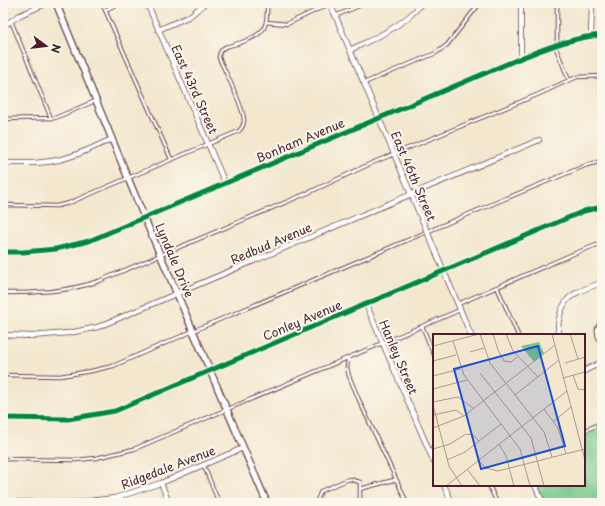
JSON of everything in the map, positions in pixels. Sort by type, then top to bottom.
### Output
[{"type":"street","points":[[3,26],[34,8],[48,3]]},
{"type":"street","name":"Lyndale Drive","points":[[56,3],[160,255],[267,503]]},
{"type":"street","name":"East 43rd Street","points":[[147,3],[225,182]]},
{"type":"street","points":[[158,30],[190,16],[205,3]]},
{"type":"street","name":"East 46th Street","points":[[330,3],[471,334]]},
{"type":"street","points":[[350,50],[395,26],[408,17],[422,3]]},
{"type":"street","points":[[521,3],[521,58]]},
{"type":"street","points":[[591,36],[592,3]]},
{"type":"street","name":"Bonham Avenue","points":[[3,252],[56,249],[89,240],[521,58],[556,45],[591,36],[602,35]]},
{"type":"street","points":[[3,163],[37,162],[62,159],[76,155],[112,139]]},
{"type":"street","name":"Redbud Avenue","points":[[3,336],[32,336],[69,333],[98,327],[539,140]]},
{"type":"street","name":"Conley Avenue","points":[[3,418],[68,419],[115,411],[584,211],[602,207]]},
{"type":"street","points":[[558,334],[560,314],[569,298],[602,283]]},
{"type":"street","name":"Hanley Street","points":[[366,304],[433,459]]},
{"type":"street","points":[[585,370],[602,362]]},
{"type":"street","name":"Ridgedale Avenue","points":[[3,502],[73,503],[115,498],[161,484],[243,448]]},
{"type":"street","points":[[161,484],[169,503]]},
{"type":"street","points":[[444,486],[452,503]]},
{"type":"street","points":[[535,486],[543,503]]},
{"type":"lane","points":[[102,3],[170,159]]},
{"type":"lane","points":[[105,10],[120,3]]},
{"type":"lane","points":[[3,206],[57,206],[69,203],[239,131],[244,121],[239,103],[219,58],[220,53],[225,47],[252,38],[264,29],[267,3]]},
{"type":"lane","points":[[266,22],[287,24],[330,3]]},
{"type":"lane","points":[[335,16],[366,3]]},
{"type":"lane","points":[[363,83],[436,53],[447,45],[480,3]]},
{"type":"lane","points":[[557,3],[556,45],[569,80]]},
{"type":"lane","points":[[11,20],[51,118]]},
{"type":"lane","points":[[3,293],[53,292],[86,286],[310,192],[569,80],[577,77],[602,76]]},
{"type":"lane","points":[[3,119],[51,118],[96,101]]},
{"type":"lane","points":[[3,375],[60,376],[113,366],[427,232],[587,165],[602,161]]},
{"type":"lane","points":[[458,304],[602,243]]},
{"type":"lane","points":[[497,287],[518,334]]},
{"type":"lane","points":[[3,459],[60,461],[96,458],[134,449],[460,310]]},
{"type":"lane","points":[[602,321],[597,327],[596,332],[602,347]]},
{"type":"lane","points":[[422,326],[433,353]]},
{"type":"lane","points":[[348,358],[347,368],[352,382],[406,503]]},
{"type":"lane","points":[[585,431],[602,423]]},
{"type":"lane","points":[[203,465],[219,503]]},
{"type":"lane","points":[[316,503],[321,491],[349,479],[360,482],[360,503]]},
{"type":"lane","points":[[360,489],[394,480],[397,481]]},
{"type":"lane","points":[[489,486],[497,503]]},
{"type":"lane","points":[[121,496],[124,503]]},
{"type":"green space","points":[[602,423],[602,503],[543,503],[535,486],[585,486],[585,431]]},
{"type":"cycle path","points":[[3,252],[56,249],[89,241],[521,58],[581,38],[602,35]]},
{"type":"cycle path","points":[[3,418],[68,419],[115,411],[584,211],[602,207]]}]
